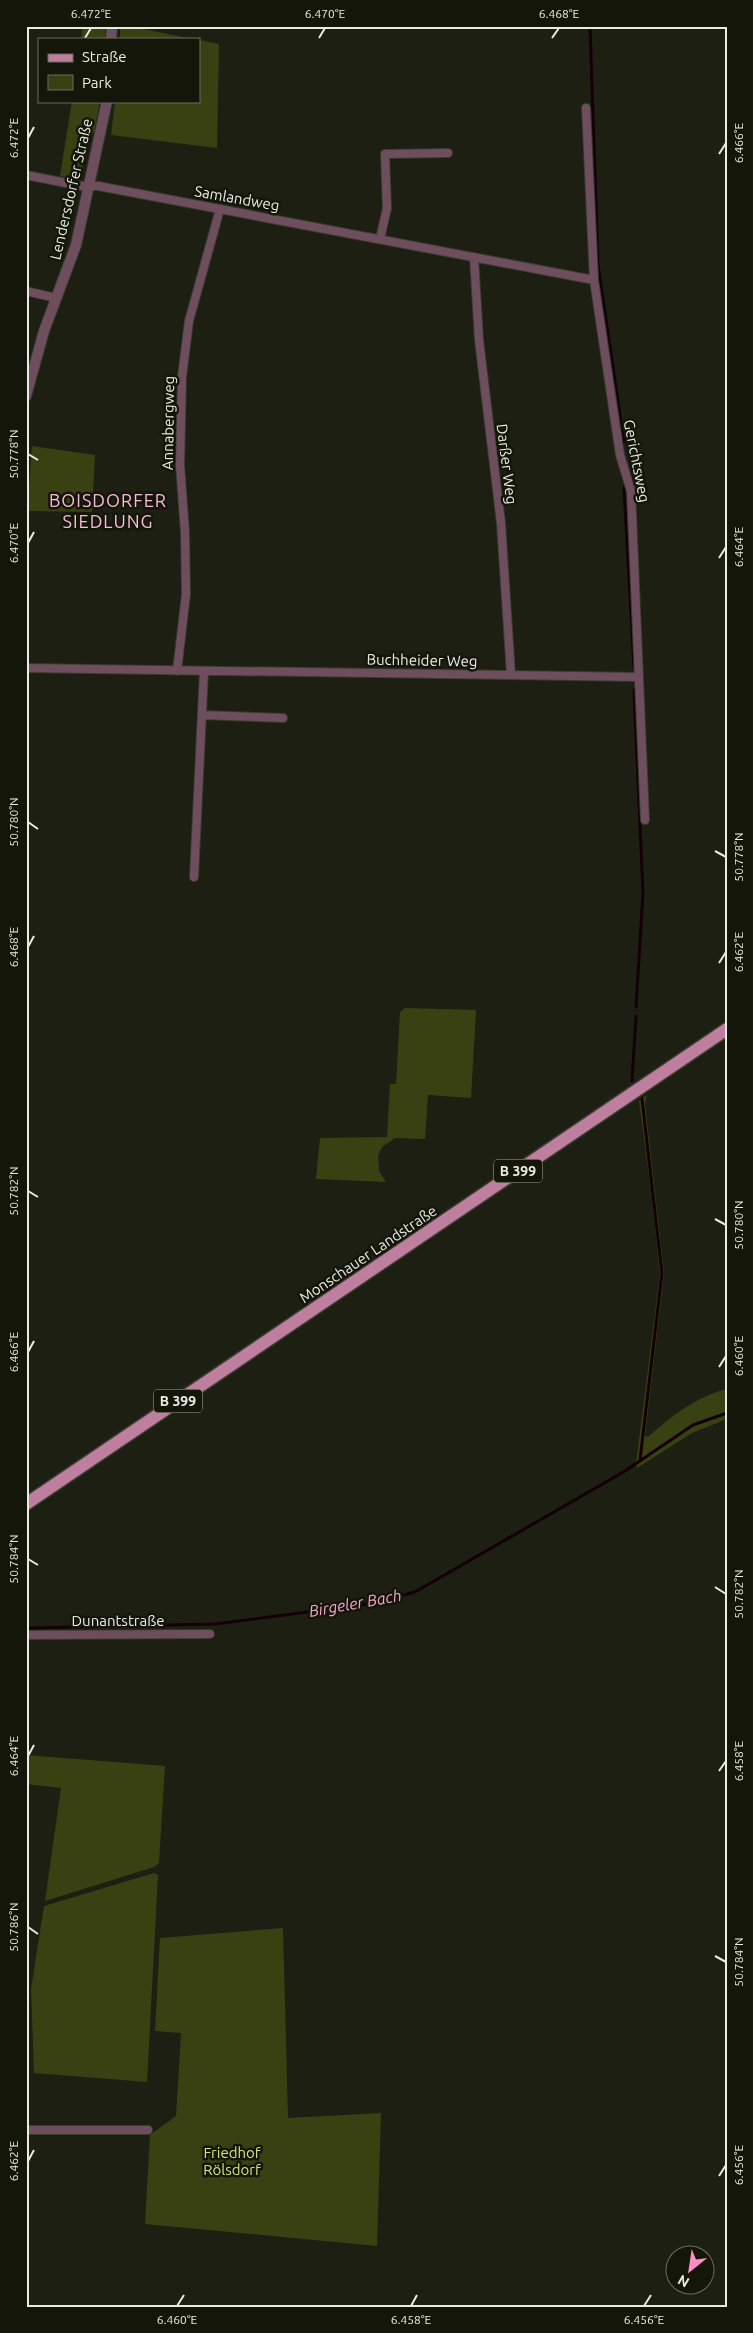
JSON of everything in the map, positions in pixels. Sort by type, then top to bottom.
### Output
[{"type":"main road","name":"Monschauer Landstraße","points":[[26,1504],[727,1029]]},
{"type":"street","name":"Lendersdorfer Straße","points":[[26,396],[33,366],[76,245],[107,102]]},
{"type":"street","name":"Gerichtsweg","points":[[586,108],[594,280],[620,455],[631,491],[645,820]]},
{"type":"street","points":[[380,239],[387,208],[385,154],[448,153]]},
{"type":"street","name":"Samlandweg","points":[[26,176],[89,187],[98,186],[594,280]]},
{"type":"street","name":"Annabergweg","points":[[177,672],[186,594],[185,537],[180,464],[182,377],[188,321],[220,209]]},
{"type":"street","name":"Darßer Weg","points":[[474,257],[480,349],[501,523],[511,675]]},
{"type":"street","points":[[26,291],[56,298]]},
{"type":"street","name":"Buchheider Weg","points":[[26,668],[177,672],[639,677]]},
{"type":"street","points":[[194,878],[204,671]]},
{"type":"street","points":[[202,715],[283,718]]},
{"type":"street","name":"Dunantstraße","points":[[26,1634],[210,1634]]},
{"type":"street","points":[[26,2130],[148,2130]]},
{"type":"green space","points":[[82,26],[105,26],[105,38],[81,38]]},
{"type":"green space","points":[[120,26],[129,26],[187,38],[120,38]]},
{"type":"green space","points":[[200,40],[219,44],[217,148],[111,135],[115,102],[200,102]]},
{"type":"green space","points":[[72,102],[100,102],[94,133],[89,133],[80,180],[60,176]]},
{"type":"green space","points":[[32,446],[95,455],[92,512],[27,511]]},
{"type":"green space","points":[[405,1008],[476,1010],[471,1098],[428,1095],[425,1139],[395,1138],[382,1147],[378,1156],[379,1171],[386,1182],[316,1179],[320,1138],[387,1137],[390,1084],[396,1084],[400,1012]]},
{"type":"green space","points":[[647,1095],[645,1104],[664,1273],[645,1436],[648,1437],[665,1422],[695,1402],[727,1389],[727,1419],[692,1433],[637,1468],[660,1274],[639,1101]]},
{"type":"green space","points":[[26,1755],[165,1766],[159,1863],[154,1867],[45,1901],[61,1788],[26,1784]]},
{"type":"green space","points":[[154,1873],[158,1875],[147,2082],[34,2073],[31,1989],[44,1906]]},
{"type":"green space","name":"Friedhof Rölsdorf","points":[[283,1928],[288,2118],[381,2113],[377,2246],[145,2224],[150,2135],[176,2116],[181,2033],[155,2031],[160,1938]]},
{"type":"waterway","points":[[590,26],[598,265],[624,442]]},
{"type":"waterway","points":[[624,488],[634,667]]},
{"type":"waterway","points":[[634,690],[643,893],[636,1007]]},
{"type":"waterway","points":[[632,1081],[636,1016]]},
{"type":"waterway","points":[[640,1460],[662,1273],[642,1099]]},
{"type":"waterway","name":"Birgeler Bach","points":[[26,1628],[215,1624],[368,1604],[415,1592],[625,1471],[693,1425],[727,1413]]},
{"type":"district","name":"BOISDORFER SIEDLUNG","points":[[108,510]]}]
